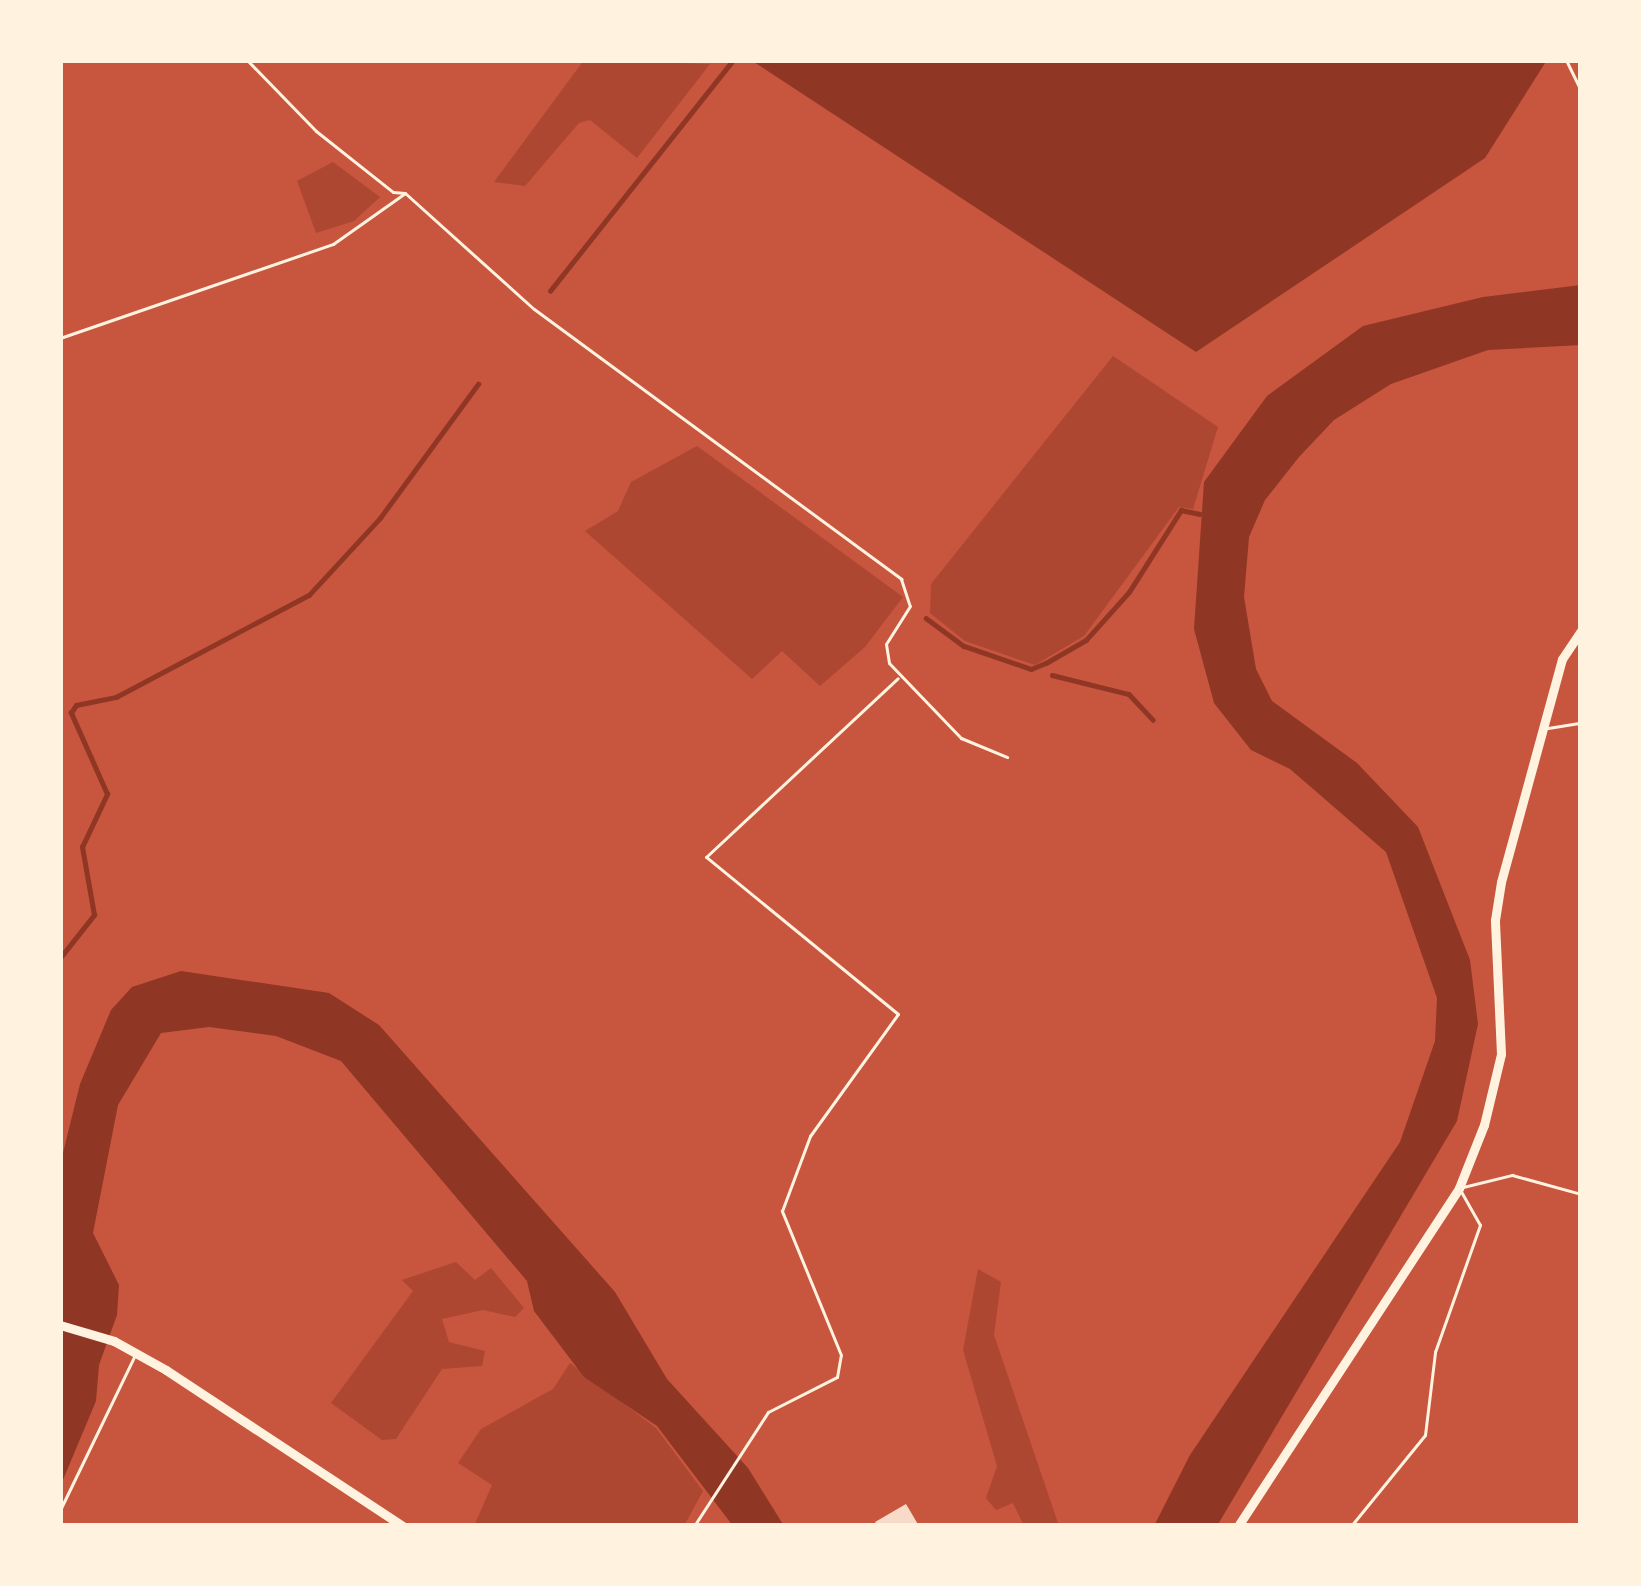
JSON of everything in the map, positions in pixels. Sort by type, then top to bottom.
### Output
[{"type":"street","points":[[1238,1526],[1279,1452],[1459,1188],[1501,1054],[1495,920],[1562,659],[1581,631]]},
{"type":"street","points":[[60,1325],[114,1341],[166,1370],[403,1526]]},
{"type":"lane","points":[[247,60],[316,131],[393,192],[405,193],[534,309],[901,579],[910,606],[883,651],[898,677],[962,738],[1006,757]]},
{"type":"lane","points":[[1566,60],[1581,91]]},
{"type":"lane","points":[[60,338],[333,244],[405,193]]},
{"type":"lane","points":[[694,1526],[698,1511],[752,1446],[768,1412],[837,1377],[841,1354],[782,1211],[810,1136],[898,1015],[706,857],[898,677]]},
{"type":"lane","points":[[1544,727],[1581,723]]},
{"type":"lane","points":[[1351,1526],[1425,1435],[1435,1352],[1480,1225],[1459,1188],[1512,1175],[1581,1194]]},
{"type":"lane","points":[[60,1510],[136,1353]]},
{"type":"shaded area","points":[[584,60],[710,64],[637,158],[590,120],[579,123],[525,186],[494,182]]},
{"type":"shaded area","points":[[751,60],[1547,60],[1485,158],[1196,352]]},
{"type":"shaded area","points":[[333,162],[380,197],[354,221],[316,233],[297,181]]},
{"type":"shaded area","points":[[1581,285],[1581,345],[1488,350],[1391,384],[1334,420],[1299,457],[1265,500],[1249,537],[1244,597],[1256,669],[1272,701],[1357,763],[1418,827],[1470,960],[1478,1024],[1457,1121],[1217,1526],[1154,1526],[1190,1455],[1400,1142],[1435,1041],[1437,998],[1386,852],[1290,769],[1251,750],[1214,703],[1194,629],[1204,482],[1267,396],[1363,326],[1483,297]]},
{"type":"shaded area","points":[[1113,356],[1218,427],[1193,509],[1179,507],[1084,636],[1035,665],[965,641],[930,613],[931,584]]},
{"type":"shaded area","points":[[697,446],[903,597],[865,647],[820,686],[782,651],[752,679],[585,531],[618,511],[631,482]]},
{"type":"shaded area","points":[[181,971],[329,993],[379,1025],[615,1292],[667,1379],[748,1468],[784,1526],[733,1526],[657,1426],[584,1377],[534,1311],[527,1281],[341,1061],[276,1036],[209,1027],[161,1033],[118,1105],[93,1233],[119,1285],[117,1315],[99,1365],[96,1401],[60,1487],[60,1165],[80,1084],[111,1010],[132,987]]},
{"type":"shaded area","points":[[456,1262],[475,1280],[491,1268],[524,1308],[515,1317],[483,1310],[442,1319],[449,1342],[485,1351],[482,1366],[442,1369],[396,1439],[382,1440],[331,1403],[413,1291],[402,1280]]},
{"type":"shaded area","points":[[978,1269],[1001,1282],[994,1335],[1059,1526],[1024,1526],[1013,1503],[996,1510],[986,1498],[997,1466],[963,1350]]},
{"type":"shaded area","points":[[570,1363],[656,1428],[703,1491],[684,1526],[474,1526],[492,1485],[458,1463],[481,1429],[553,1389]]},
{"type":"building","points":[[906,1504],[919,1526],[878,1526],[875,1522]]},
{"type":"waterway","points":[[550,291],[733,60]]},
{"type":"waterway","points":[[60,958],[94,915],[82,847],[107,794],[71,713],[76,705],[116,697],[309,595],[380,518],[478,384]]},
{"type":"waterway","points":[[926,618],[964,646],[1031,669],[1086,640],[1129,592],[1181,510],[1200,514]]},
{"type":"waterway","points":[[1052,675],[1129,694],[1153,720]]}]
